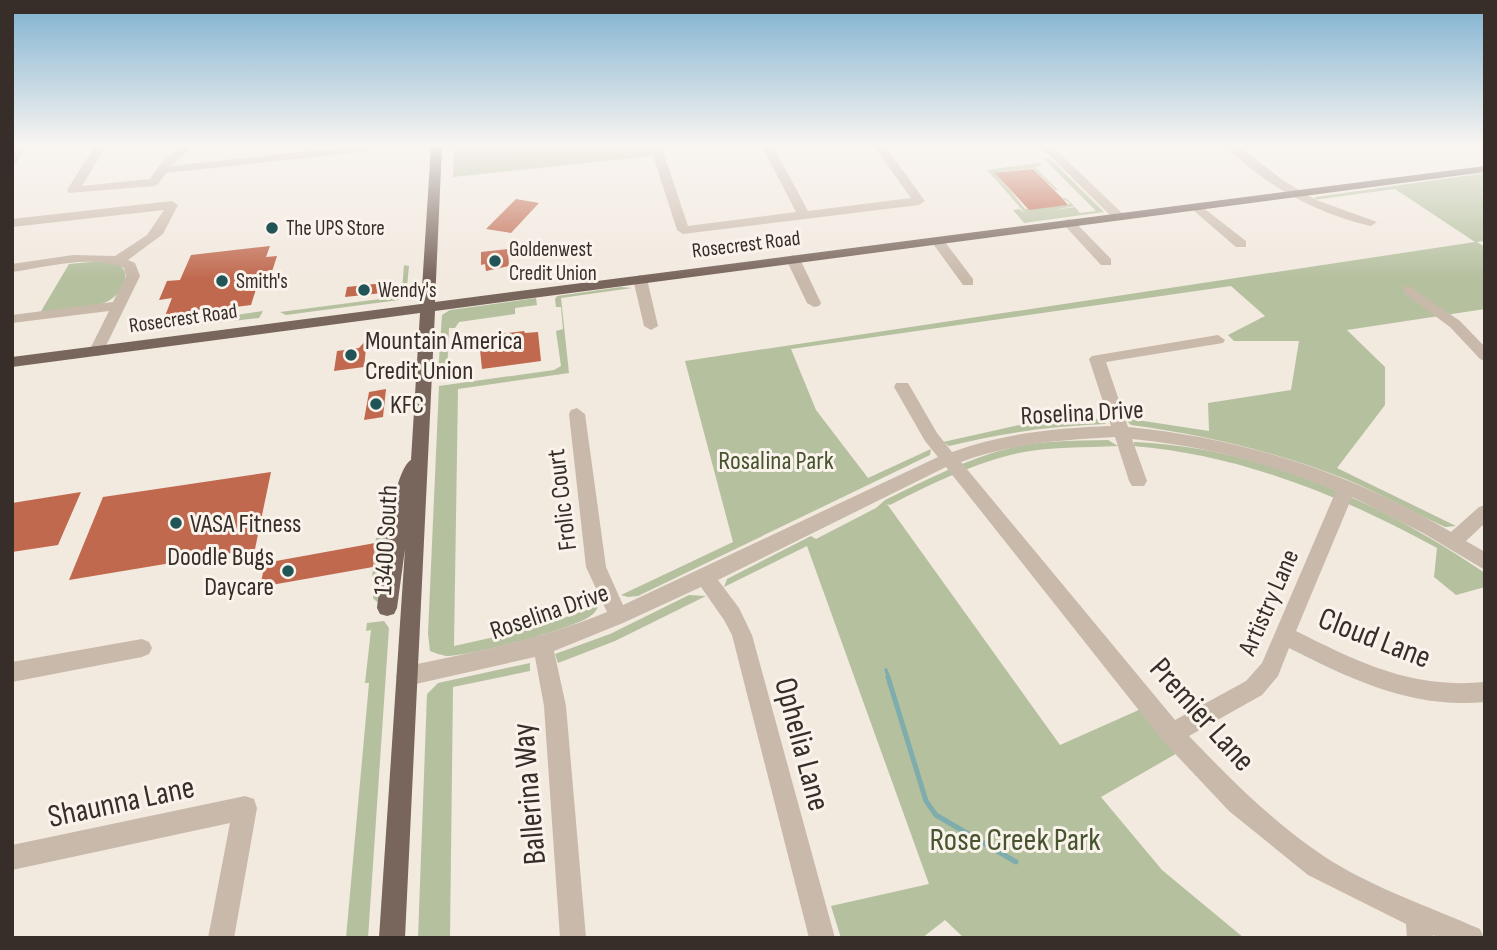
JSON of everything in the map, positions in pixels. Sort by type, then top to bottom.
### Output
[{"type":"main road","name":"13400 South","points":[[392,938],[435,190]]},
{"type":"main road","name":"Rosecrest Road","points":[[12,362],[1324,190]]},
{"type":"main road","points":[[387,608],[403,492],[420,446]]},
{"type":"street","points":[[670,190],[683,230],[919,201],[911,190]]},
{"type":"street","points":[[791,190],[804,215]]},
{"type":"street","points":[[1091,190],[1119,217]]},
{"type":"street","points":[[1291,190],[1323,211],[1371,222]]},
{"type":"street","points":[[12,223],[172,205],[158,234],[120,259],[86,259],[12,268]]},
{"type":"street","points":[[1197,207],[1241,244]]},
{"type":"street","points":[[1069,223],[1106,262]]},
{"type":"street","points":[[937,241],[968,282]]},
{"type":"street","points":[[97,351],[133,276],[130,265],[120,259]]},
{"type":"street","points":[[793,259],[814,303]]},
{"type":"street","points":[[640,279],[651,326]]},
{"type":"street","points":[[1409,290],[1455,324],[1485,356]]},
{"type":"street","points":[[12,319],[118,306]]},
{"type":"street","points":[[1138,481],[1097,359],[1218,340]]},
{"type":"street","name":"Premier Lane","points":[[902,387],[926,430],[949,459],[1172,734],[1237,803],[1317,866],[1420,928],[1471,938]]},
{"type":"street","name":"Frolic Court","points":[[577,414],[596,567],[619,616]]},
{"type":"street","name":"Roselina Drive","points":[[407,676],[543,646],[619,616],[949,459],[1018,439],[1051,435],[1122,432],[1206,443],[1296,467],[1347,487],[1453,542],[1485,562]]},
{"type":"street","name":"Artistry Lane","points":[[1172,734],[1254,688],[1270,669],[1347,487]]},
{"type":"street","points":[[1453,542],[1485,512]]},
{"type":"street","name":"Ophelia Lane","points":[[704,576],[732,614],[742,635],[822,938]]},
{"type":"street","name":"Cloud Lane","points":[[1286,636],[1354,670],[1409,689],[1452,695],[1485,692]]},
{"type":"street","name":"Ballerina Way","points":[[543,646],[555,706],[573,938]]},
{"type":"street","points":[[12,672],[142,648]]},
{"type":"street","name":"Shaunna Lane","points":[[12,858],[245,808],[220,938]]},
{"type":"green space","points":[[1005,190],[1010,190],[1025,209],[1068,205],[1070,203],[1062,198],[1066,198],[1074,206],[1054,210],[1075,207],[1080,213],[1096,211],[1075,190],[1082,190],[1104,212],[1024,223],[1013,210],[1019,209],[1025,213]]},
{"type":"green space","points":[[1363,190],[1385,190],[1313,200],[1316,197]]},
{"type":"green space","name":"Rosalina Park","points":[[1397,190],[1485,190],[1485,241],[1477,242],[1485,247],[1485,309],[1347,330],[1385,367],[1385,405],[1337,468],[1456,526],[1445,527],[1356,483],[1317,468],[1212,439],[1131,425],[1124,418],[1209,431],[1208,403],[1291,390],[1299,341],[1234,341],[1228,335],[1265,316],[1231,286],[791,349],[816,410],[868,478],[931,449],[930,455],[638,596],[621,595],[733,542],[685,361],[1475,242]]},
{"type":"green space","points":[[101,261],[118,265],[125,273],[120,290],[113,298],[90,308],[40,313],[69,264]]},
{"type":"green space","points":[[404,265],[409,266],[406,297],[399,300],[286,315],[280,312],[388,298],[402,291]]},
{"type":"green space","points":[[621,287],[632,288],[561,298],[569,373],[458,389],[454,646],[539,627],[599,605],[597,609],[591,616],[578,622],[497,647],[446,656],[430,651],[428,634],[439,386],[554,370],[561,366],[556,331],[563,329],[561,307],[556,307],[557,296]]},
{"type":"green space","points":[[536,298],[537,305],[515,308],[515,314],[459,322],[455,328],[449,328],[447,374],[438,375],[442,315],[450,310]]},
{"type":"green space","points":[[263,311],[259,318],[171,328],[171,325]]},
{"type":"green space","points":[[1109,419],[1105,424],[1027,431],[949,446],[943,442],[1024,424]]},
{"type":"green space","name":"Rose Creek Park","points":[[1108,440],[1118,446],[1037,450],[994,459],[887,504],[1060,745],[1141,709],[1179,752],[1101,797],[1162,870],[1244,938],[964,938],[945,920],[922,938],[841,938],[831,906],[929,884],[807,546],[724,587],[727,579],[811,536],[816,539],[876,508],[885,500],[978,458],[1034,444]]},
{"type":"green space","points":[[1134,442],[1181,446],[1228,455],[1318,483],[1362,502],[1446,547],[1485,573],[1485,587],[1456,595],[1434,577],[1437,548],[1328,495],[1213,458],[1133,446]]},
{"type":"green space","points":[[392,535],[385,599],[377,602],[373,598],[372,578],[376,538]]},
{"type":"green space","points":[[689,595],[706,596],[615,641],[558,663],[555,654],[610,634]]},
{"type":"green space","points":[[384,621],[389,628],[368,938],[346,938],[369,683],[365,683],[371,630],[366,631],[367,623]]},
{"type":"green space","points":[[530,663],[530,671],[453,687],[450,938],[418,938],[427,694],[438,683]]},
{"type":"building","points":[[1011,190],[1054,190],[1068,205],[1029,210]]},
{"type":"building","points":[[516,199],[539,203],[511,233],[486,229]]},
{"type":"building","name":"Smith's","points":[[270,246],[266,257],[277,256],[269,281],[258,283],[251,305],[165,316],[172,298],[159,300],[167,281],[180,280],[191,255]]},
{"type":"building","name":"Goldenwest Credit Union","points":[[508,249],[509,266],[486,271],[485,264],[481,265],[481,252]]},
{"type":"building","name":"Wendy's","points":[[384,283],[382,293],[345,297],[347,287]]},
{"type":"building","points":[[538,332],[541,361],[482,369],[479,340],[484,336]]},
{"type":"building","name":"Mountain America Credit Union","points":[[367,339],[364,367],[334,371],[337,351],[359,348]]},
{"type":"building","name":"KFC","points":[[386,389],[383,417],[364,420],[369,392]]},
{"type":"building","name":"VASA Fitness","points":[[271,472],[255,549],[69,580],[103,497]]},
{"type":"building","points":[[81,492],[58,545],[12,552],[12,503]]},
{"type":"building","points":[[375,543],[373,567],[260,587],[265,563]]},
{"type":"waterway","points":[[886,670],[889,678]]},
{"type":"waterway","points":[[888,677],[926,801],[936,815],[1016,862]]},
{"type":"place","name":"The UPS Store","points":[[272,228]]},
{"type":"place","name":"Goldenwest Credit Union","points":[[495,261]]},
{"type":"place","name":"Smith's","points":[[222,281]]},
{"type":"place","name":"Wendy's","points":[[364,290]]},
{"type":"place","name":"Mountain America Credit Union","points":[[351,355]]},
{"type":"place","name":"KFC","points":[[376,404]]},
{"type":"place","name":"VASA Fitness","points":[[176,523]]},
{"type":"place","name":"Doodle Bugs Daycare","points":[[288,571]]}]
